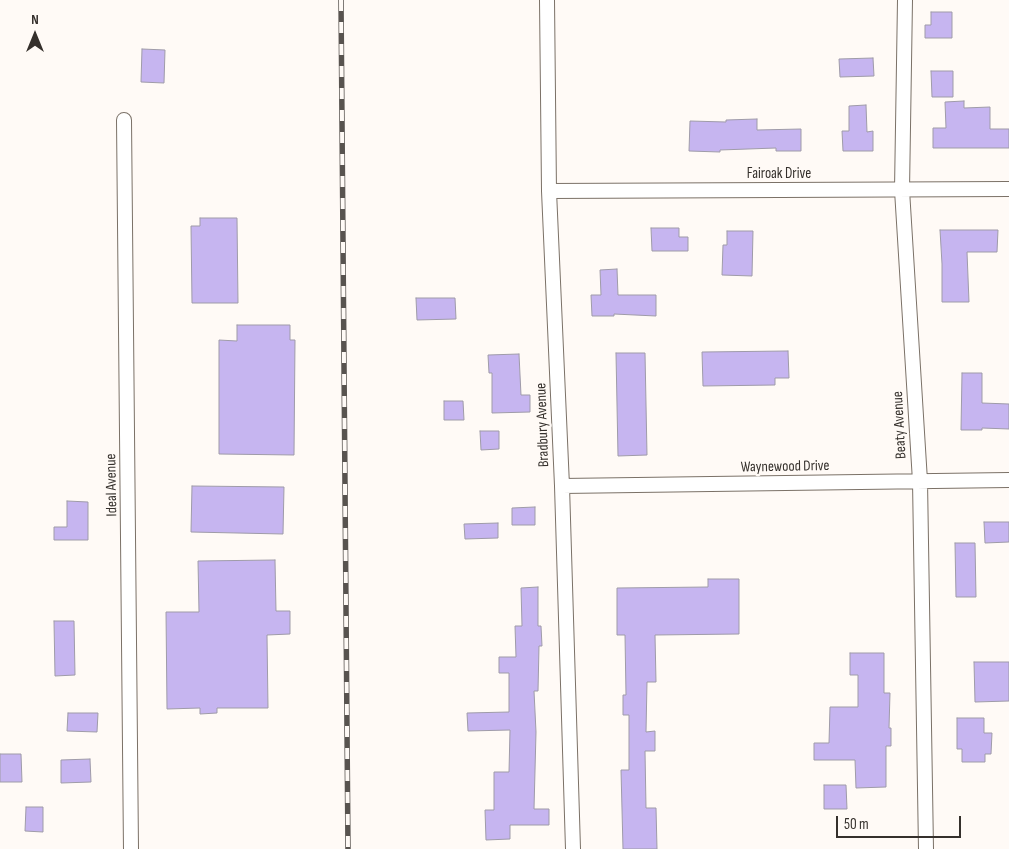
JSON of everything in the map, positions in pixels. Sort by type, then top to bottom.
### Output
[{"type":"street","name":"Bradbury Avenue","points":[[547,0],[550,191],[562,486],[573,849]]},
{"type":"street","name":"Beaty Avenue","points":[[905,0],[902,190],[920,482],[926,849]]},
{"type":"street","name":"Ideal Avenue","points":[[124,120],[131,849]]},
{"type":"street","name":"Fairoak Drive","points":[[550,191],[1009,188]]},
{"type":"street","name":"Waynewood Drive","points":[[562,486],[1009,480]]},
{"type":"building","points":[[931,12],[952,12],[952,38],[925,38],[925,25],[931,25]]},
{"type":"building","points":[[142,49],[165,50],[164,83],[141,82]]},
{"type":"building","points":[[873,58],[874,76],[840,77],[839,59]]},
{"type":"building","points":[[931,71],[953,71],[953,97],[932,97]]},
{"type":"building","points":[[964,101],[964,108],[990,107],[990,129],[1009,129],[1009,148],[933,148],[933,128],[946,128],[945,102]]},
{"type":"building","points":[[866,105],[867,132],[873,131],[873,151],[843,151],[842,131],[849,131],[849,106]]},
{"type":"building","points":[[757,119],[757,130],[801,129],[801,151],[776,151],[776,148],[720,150],[720,152],[689,151],[690,121],[726,122],[726,120]]},
{"type":"building","points":[[200,218],[237,218],[238,303],[192,303],[191,226],[200,226]]},
{"type":"building","points":[[651,228],[679,228],[679,237],[688,237],[688,251],[652,251]]},
{"type":"building","points":[[940,230],[998,230],[997,252],[967,252],[969,302],[942,302]]},
{"type":"building","points":[[727,231],[753,231],[752,276],[722,275],[723,245],[727,245]]},
{"type":"building","points":[[617,269],[618,295],[656,295],[656,316],[614,314],[614,316],[592,316],[591,295],[601,295],[600,270]]},
{"type":"building","points":[[416,298],[455,298],[456,319],[417,320]]},
{"type":"building","points":[[237,325],[290,325],[290,340],[295,340],[294,455],[219,454],[219,340],[237,341]]},
{"type":"building","points":[[788,351],[789,378],[775,378],[775,385],[703,386],[702,352]]},
{"type":"building","points":[[616,353],[645,353],[647,455],[618,456]]},
{"type":"building","points":[[519,354],[521,395],[530,395],[530,412],[492,413],[492,373],[489,373],[488,355]]},
{"type":"building","points":[[962,373],[982,373],[982,403],[1009,404],[1009,429],[982,428],[982,430],[961,430]]},
{"type":"building","points":[[444,401],[463,401],[464,420],[444,420]]},
{"type":"building","points":[[480,431],[499,431],[499,449],[481,450]]},
{"type":"building","points":[[192,486],[284,487],[283,534],[191,532]]},
{"type":"building","points":[[67,501],[88,502],[88,540],[54,540],[54,527],[67,527]]},
{"type":"building","points":[[535,507],[535,525],[512,525],[512,508]]},
{"type":"building","points":[[984,522],[1009,522],[1009,542],[985,543]]},
{"type":"building","points":[[498,523],[498,538],[465,539],[464,524]]},
{"type":"building","points":[[955,543],[975,543],[976,597],[956,597]]},
{"type":"building","points":[[275,560],[276,611],[290,611],[290,634],[267,635],[268,708],[217,708],[217,713],[200,714],[200,708],[167,709],[166,612],[199,612],[198,561]]},
{"type":"building","points":[[708,579],[739,579],[739,634],[655,635],[656,682],[647,682],[646,732],[655,731],[655,751],[645,751],[646,808],[656,808],[657,849],[623,849],[621,770],[629,770],[629,715],[623,715],[623,695],[626,695],[625,635],[617,635],[617,588],[708,587]]},
{"type":"building","points":[[538,587],[538,626],[541,626],[542,646],[539,646],[538,691],[534,691],[536,732],[534,809],[549,809],[549,825],[510,825],[510,839],[486,840],[485,810],[494,810],[494,772],[509,772],[510,730],[468,731],[467,713],[509,712],[509,673],[499,673],[499,657],[516,657],[515,626],[522,626],[521,588]]},
{"type":"building","points":[[54,621],[74,621],[75,675],[55,676]]},
{"type":"building","points":[[850,653],[884,653],[884,693],[890,693],[889,728],[891,728],[891,746],[886,746],[886,787],[856,788],[855,760],[814,760],[814,743],[829,743],[830,707],[858,707],[858,675],[850,675]]},
{"type":"building","points":[[974,662],[1009,662],[1009,701],[975,702]]},
{"type":"building","points":[[68,713],[98,713],[97,732],[67,731]]},
{"type":"building","points":[[957,718],[984,718],[984,733],[992,733],[991,754],[985,754],[985,762],[962,762],[962,749],[957,749]]},
{"type":"building","points":[[0,754],[21,754],[22,782],[0,782]]},
{"type":"building","points":[[90,759],[91,782],[61,783],[61,760]]},
{"type":"building","points":[[824,785],[846,785],[847,809],[824,809]]},
{"type":"building","points":[[26,807],[43,807],[43,832],[25,831]]},
{"type":"railway","points":[[341,0],[348,849]]}]
